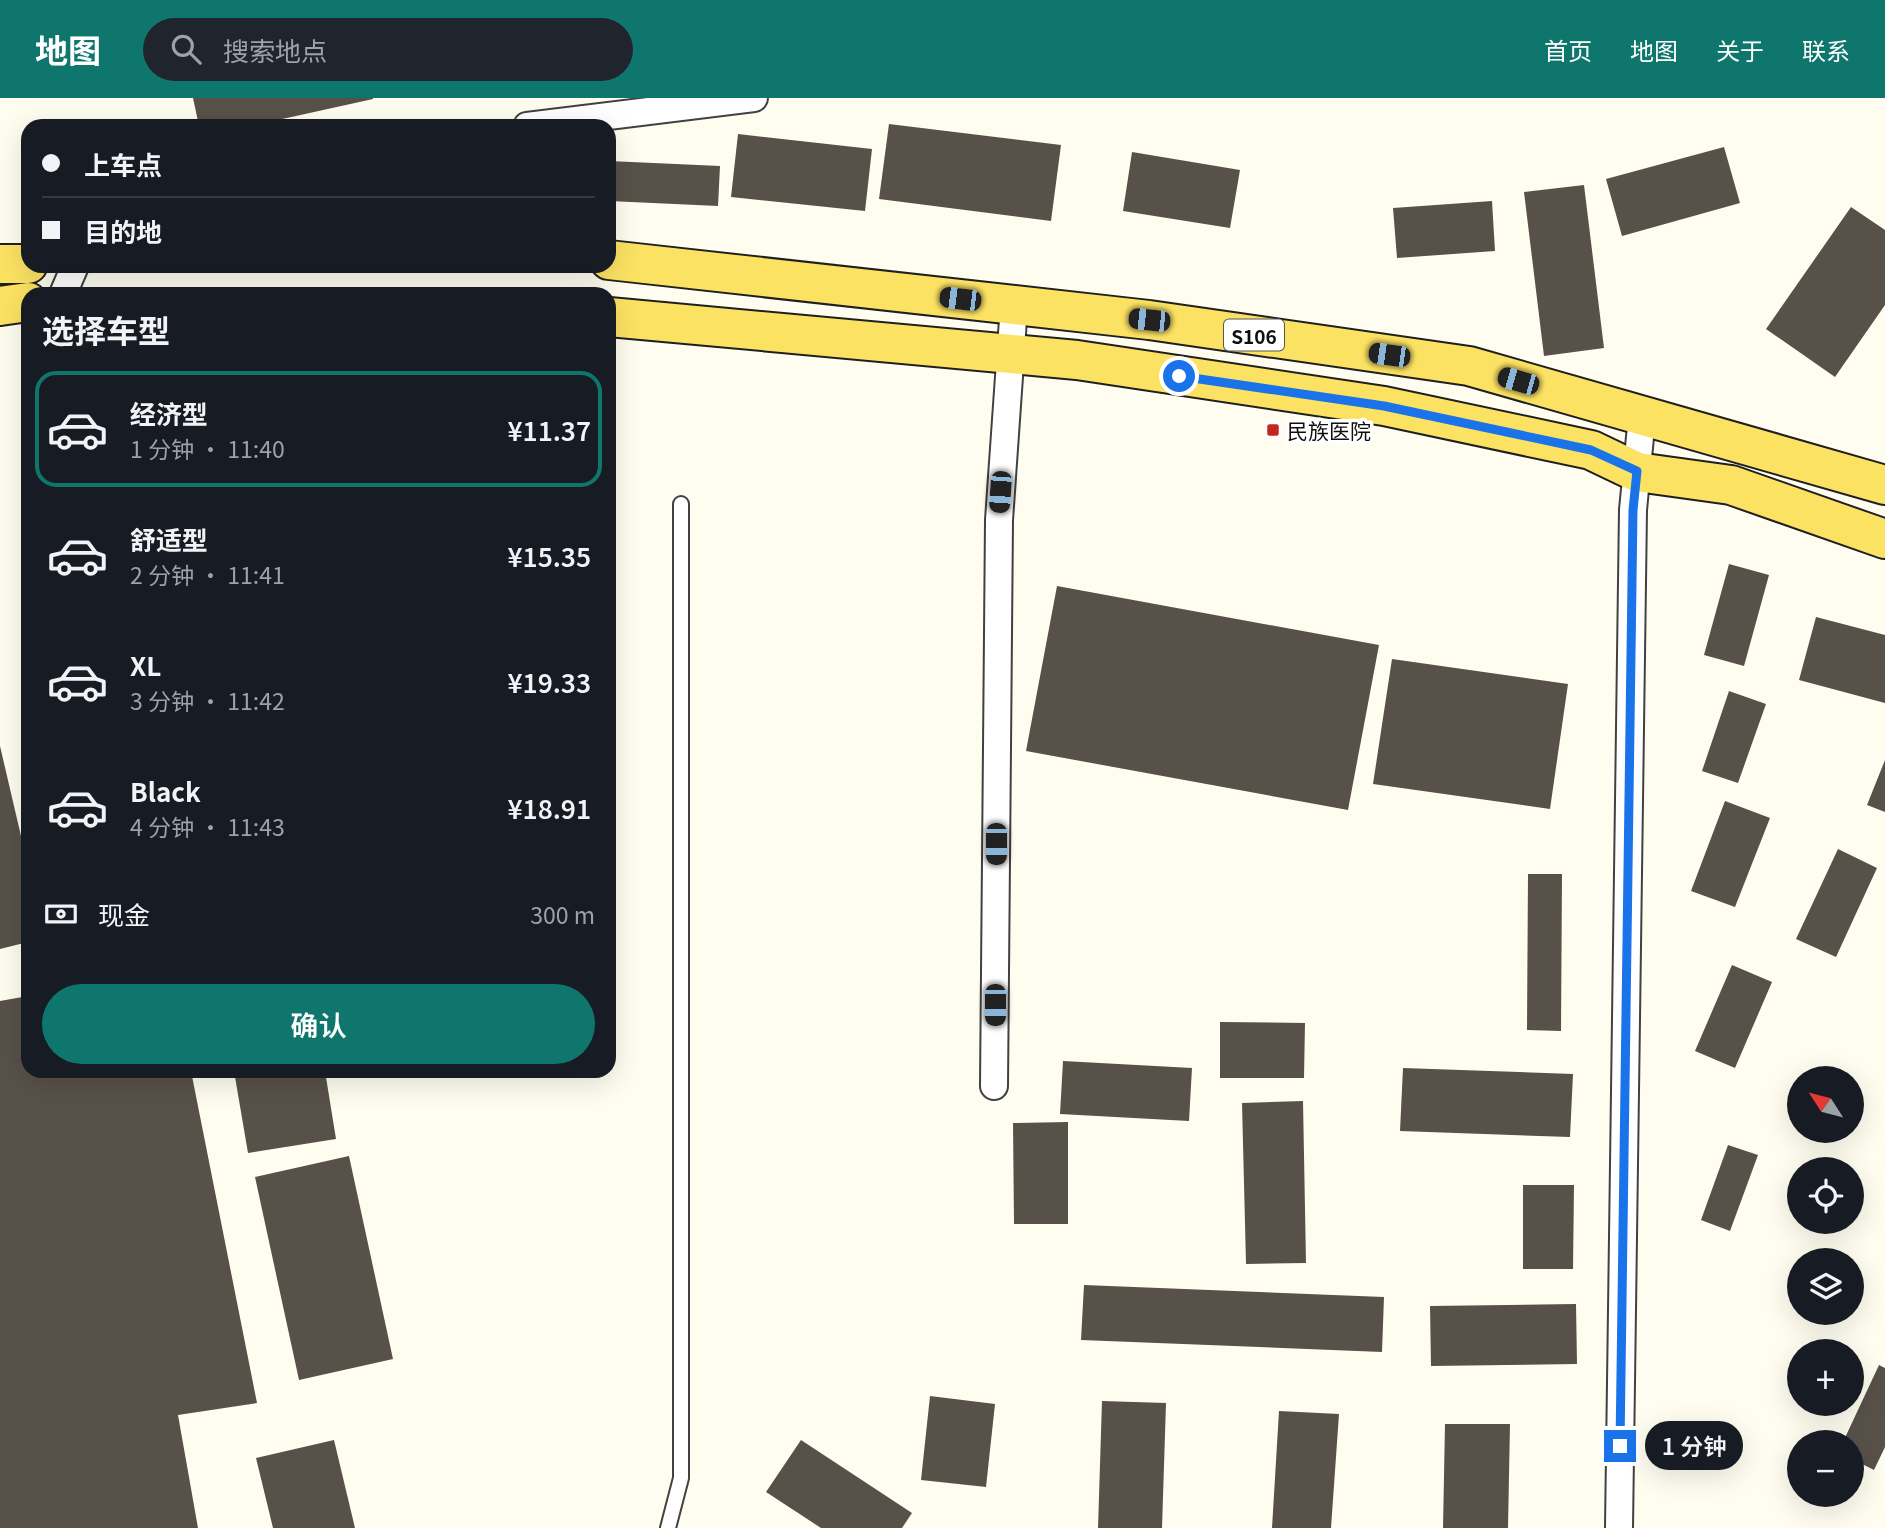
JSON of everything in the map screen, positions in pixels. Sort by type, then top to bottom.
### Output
[{"type":"main road","name":"S106","points":[[616,261],[1149,320],[1469,366],[1885,485]]},
{"type":"main road","points":[[0,264],[21,264]]},
{"type":"main road","points":[[0,306],[21,303]]},
{"type":"main road","points":[[616,318],[1077,360],[1384,406],[1591,450],[1637,471],[1731,485],[1885,539]]},
{"type":"street","points":[[584,119],[754,98]]},
{"type":"street","points":[[994,1086],[999,520],[1014,305]]},
{"type":"street","points":[[1619,1528],[1633,510],[1642,416]]},
{"type":"lane","points":[[668,1528],[681,1478],[681,504]]},
{"type":"building","points":[[193,98],[373,98],[283,119],[198,119]]},
{"type":"building","points":[[889,124],[1061,145],[1051,221],[879,199]]},
{"type":"building","points":[[738,134],[872,149],[865,211],[731,197]]},
{"type":"building","points":[[1724,147],[1740,203],[1622,236],[1606,179]]},
{"type":"building","points":[[1132,152],[1240,170],[1230,228],[1123,211]]},
{"type":"building","points":[[616,161],[720,166],[718,206],[616,201]]},
{"type":"building","points":[[1584,185],[1604,348],[1544,356],[1524,192]]},
{"type":"building","points":[[1492,201],[1495,251],[1397,258],[1393,208]]},
{"type":"building","points":[[1851,207],[1885,230],[1885,305],[1835,377],[1766,329]]},
{"type":"building","points":[[1729,564],[1769,575],[1744,666],[1704,655]]},
{"type":"building","points":[[1057,586],[1379,645],[1348,810],[1026,751]]},
{"type":"building","points":[[1816,617],[1885,635],[1885,703],[1799,680]]},
{"type":"building","points":[[1392,659],[1568,684],[1550,809],[1373,784]]},
{"type":"building","points":[[1729,691],[1766,704],[1738,783],[1702,771]]},
{"type":"building","points":[[0,746],[21,836],[21,944],[0,949]]},
{"type":"building","points":[[1885,760],[1885,812],[1867,805]]},
{"type":"building","points":[[1725,801],[1770,818],[1735,907],[1691,891]]},
{"type":"building","points":[[1838,849],[1877,868],[1836,957],[1796,939]]},
{"type":"building","points":[[1528,874],[1562,874],[1561,1031],[1527,1030]]},
{"type":"building","points":[[1732,965],[1772,982],[1735,1068],[1695,1051]]},
{"type":"building","points":[[21,997],[21,1078],[192,1078],[257,1403],[178,1415],[198,1528],[0,1528],[0,1001]]},
{"type":"building","points":[[1220,1022],[1305,1023],[1304,1078],[1220,1078]]},
{"type":"building","points":[[1063,1061],[1192,1068],[1189,1121],[1060,1114]]},
{"type":"building","points":[[1403,1068],[1573,1074],[1570,1137],[1400,1131]]},
{"type":"building","points":[[235,1078],[326,1078],[336,1139],[248,1153]]},
{"type":"building","points":[[1303,1101],[1306,1263],[1246,1264],[1242,1103]]},
{"type":"building","points":[[1068,1122],[1068,1224],[1014,1224],[1013,1123]]},
{"type":"building","points":[[1728,1145],[1758,1155],[1730,1231],[1701,1220]]},
{"type":"building","points":[[349,1156],[393,1359],[299,1380],[255,1177]]},
{"type":"building","points":[[1523,1185],[1574,1185],[1573,1269],[1523,1269]]},
{"type":"building","points":[[1084,1285],[1384,1297],[1382,1352],[1081,1340]]},
{"type":"building","points":[[1576,1304],[1577,1364],[1431,1366],[1430,1306]]},
{"type":"building","points":[[1879,1365],[1885,1368],[1885,1447],[1874,1470],[1864,1465],[1864,1430],[1849,1430],[1855,1416],[1864,1416],[1864,1397]]},
{"type":"building","points":[[930,1396],[995,1404],[986,1487],[921,1480]]},
{"type":"building","points":[[1102,1401],[1166,1403],[1162,1528],[1098,1528]]},
{"type":"building","points":[[1279,1411],[1339,1414],[1331,1528],[1272,1528]]},
{"type":"building","points":[[1445,1424],[1510,1424],[1508,1528],[1443,1528]]},
{"type":"building","points":[[334,1440],[355,1528],[273,1528],[256,1458]]},
{"type":"building","points":[[801,1440],[912,1513],[902,1528],[821,1528],[766,1492]]},
{"type":"place","name":"民族医院","points":[[1273,430]]},
{"type":"route","points":[[1179,376],[1384,406],[1591,450],[1637,471],[1633,510],[1620,1446]]}]
